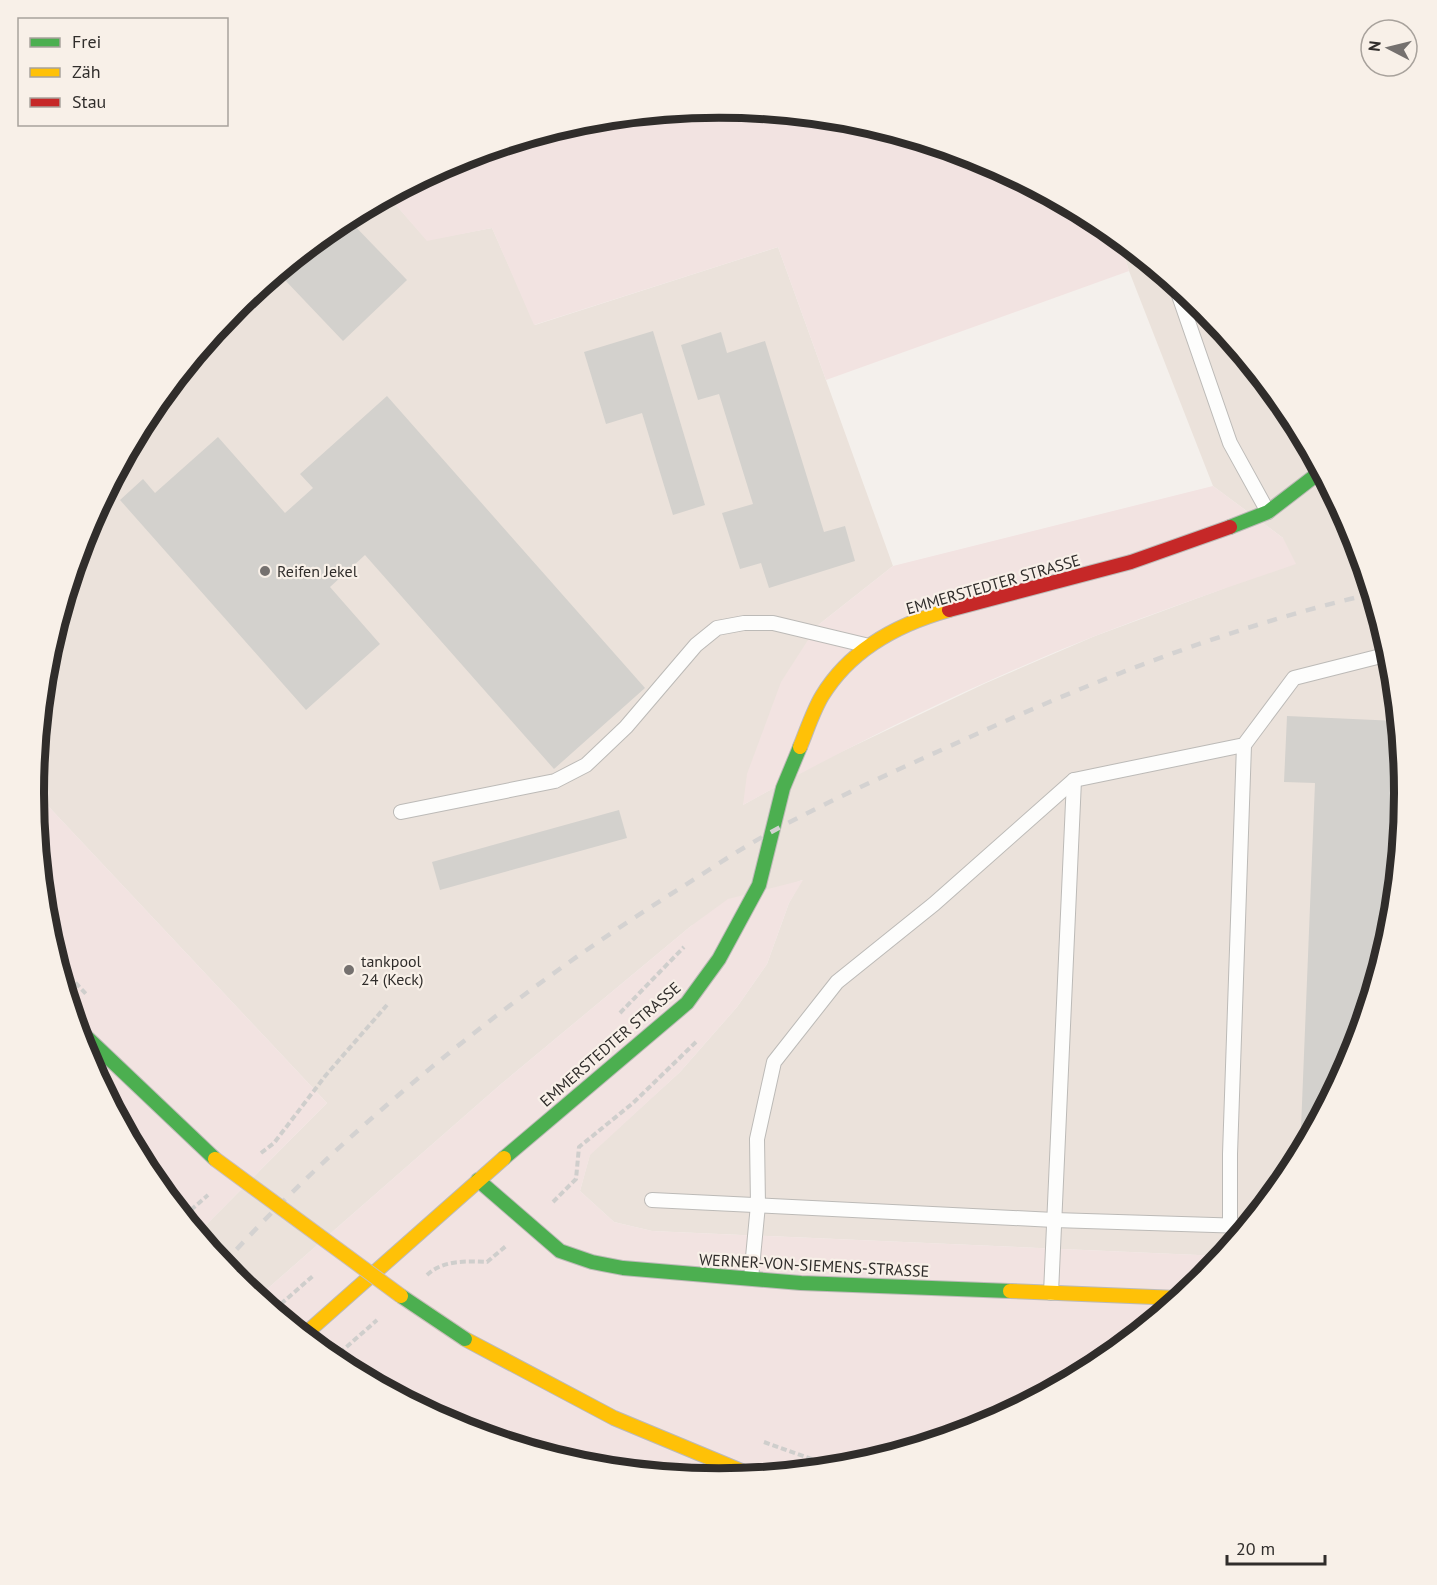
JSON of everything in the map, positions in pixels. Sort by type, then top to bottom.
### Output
[{"type":"main road","name":"EMMERSTEDTER STRASSE","points":[[310,1330],[478,1180],[687,1003],[719,959],[759,885],[783,788],[821,697],[842,668],[867,645],[942,612],[1131,562],[1193,542],[1268,512],[1314,476]]},
{"type":"main road","points":[[91,1042],[215,1159],[304,1230],[383,1286],[465,1339],[614,1418],[733,1467]]},
{"type":"main road","name":"WERNER-VON-SIEMENS-STRASSE","points":[[478,1180],[560,1251],[592,1262],[623,1268],[750,1281],[1167,1298]]},
{"type":"lane","points":[[1181,301],[1230,443],[1268,512]]},
{"type":"lane","points":[[401,813],[555,781],[586,765],[626,727],[696,645],[717,628],[744,623],[773,623],[867,645]]},
{"type":"lane","points":[[1230,1225],[1230,1154],[1244,745],[1294,678],[1380,656]]},
{"type":"lane","points":[[750,1281],[758,1205],[757,1139],[774,1062],[837,982],[934,904],[1074,780],[1244,745]]},
{"type":"lane","points":[[1051,1293],[1074,780]]},
{"type":"lane","points":[[652,1200],[1054,1220],[1236,1225]]},
{"type":"path","points":[[614,1020],[686,945]]},
{"type":"path","points":[[257,1157],[274,1143],[326,1075],[387,1005]]},
{"type":"path","points":[[418,1283],[435,1268],[463,1261],[488,1262],[576,1179],[579,1147],[633,1103],[705,1034]]},
{"type":"path","points":[[190,1211],[214,1190]]},
{"type":"path","points":[[280,1305],[318,1273]]},
{"type":"path","points":[[341,1352],[384,1313]]},
{"type":"path","points":[[754,1438],[816,1461]]},
{"type":"shaded area","points":[[674,119],[763,119],[850,130],[935,153],[977,169],[1017,187],[1094,231],[1123,253],[1129,271],[826,380],[778,247],[534,325],[492,228],[427,241],[393,202],[460,169],[502,153],[587,130],[630,123]]},
{"type":"shaded area","points":[[393,202],[427,240],[492,228],[535,325],[778,247],[893,566],[817,626],[743,805],[822,761],[986,683],[1095,636],[1225,588],[1283,538],[1213,486],[1123,253],[1164,285],[1226,347],[1280,417],[1303,455],[1324,494],[1358,576],[1381,661],[1388,704],[1394,792],[1388,881],[1381,924],[1358,1009],[1342,1051],[1324,1091],[1280,1168],[1226,1238],[1210,1255],[652,1231],[614,1222],[580,1191],[590,1154],[680,1072],[737,1007],[767,964],[789,903],[802,880],[691,926],[500,1085],[264,1292],[203,1228],[327,1103],[44,802],[45,748],[56,661],[79,576],[95,534],[113,494],[157,417],[211,347],[273,285],[343,231]]},
{"type":"shaded area","points":[[1213,486],[1283,538],[1296,564],[1120,626],[1050,654],[872,736],[743,805],[747,774],[781,682],[817,626],[893,566]]},
{"type":"shaded area","points":[[44,802],[327,1103],[203,1228],[157,1168],[134,1130],[113,1091],[79,1009],[56,924],[49,881]]},
{"type":"shaded area","points":[[803,880],[789,903],[767,964],[737,1007],[680,1072],[590,1155],[580,1191],[614,1222],[652,1231],[1210,1255],[1164,1300],[1094,1354],[1017,1398],[977,1416],[935,1432],[850,1455],[807,1462],[718,1468],[630,1462],[587,1455],[502,1432],[460,1416],[420,1398],[343,1354],[264,1292],[500,1085],[691,926],[728,899]]},
{"type":"building","points":[[353,225],[407,280],[343,341],[284,279],[308,257]]},
{"type":"building","points":[[653,331],[705,505],[673,515],[642,413],[606,424],[584,352]]},
{"type":"building","points":[[721,332],[727,353],[765,341],[824,532],[845,526],[855,561],[769,588],[761,563],[740,569],[722,513],[753,504],[719,394],[698,400],[681,345]]},
{"type":"building","name":"Reifen Jekel","points":[[387,396],[645,688],[554,769],[365,555],[330,587],[380,644],[306,710],[120,500],[143,479],[155,493],[218,437],[285,513],[313,488],[300,474]]},
{"type":"building","points":[[1287,716],[1390,721],[1394,792],[1388,881],[1381,924],[1358,1009],[1342,1051],[1301,1134],[1315,783],[1284,782]]},
{"type":"building","points":[[619,810],[627,838],[440,890],[432,862]]},
{"type":"railway","points":[[229,1257],[325,1161],[435,1064],[551,975],[611,933],[748,845],[871,782],[1019,715],[1117,674],[1217,638],[1364,596]]},
{"type":"traffic: fast","points":[[1230,527],[1268,512],[1314,476]]},
{"type":"traffic: fast","points":[[504,1158],[687,1003],[719,959],[759,885],[783,788],[800,747]]},
{"type":"traffic: fast","points":[[91,1042],[215,1159]]},
{"type":"traffic: fast","points":[[478,1180],[560,1251],[592,1262],[623,1268],[801,1283],[1010,1291]]},
{"type":"traffic: fast","points":[[401,1296],[465,1339]]},
{"type":"traffic: slow","points":[[800,747],[822,696],[846,665],[861,652],[894,631],[949,610]]},
{"type":"traffic: slow","points":[[310,1330],[504,1158]]},
{"type":"traffic: slow","points":[[215,1159],[401,1296]]},
{"type":"traffic: slow","points":[[1010,1291],[1167,1298]]},
{"type":"traffic: slow","points":[[465,1339],[614,1418],[733,1467]]},
{"type":"traffic: jam","points":[[949,610],[1131,562],[1230,527]]},
{"type":"place","name":"Reifen Jekel","points":[[265,571]]},
{"type":"place","name":"tankpool 24 (Keck)","points":[[349,970]]}]
